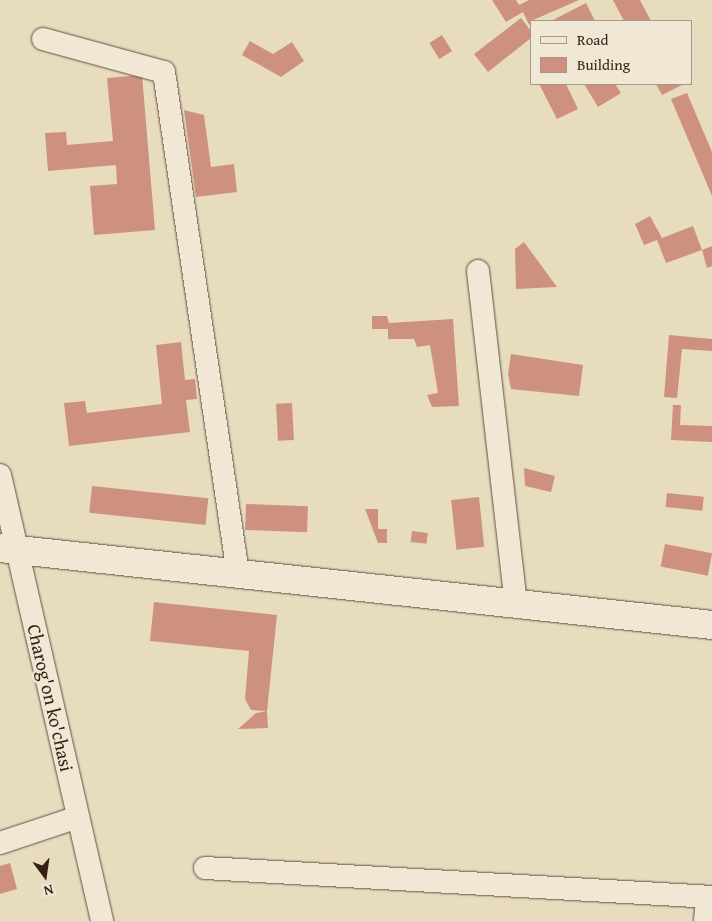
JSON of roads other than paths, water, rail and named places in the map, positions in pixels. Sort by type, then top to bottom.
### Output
[{"type":"main road","points":[[7,549],[712,625]]},
{"type":"street","points":[[43,39],[164,72],[238,574]]},
{"type":"street","points":[[478,271],[516,604]]},
{"type":"street","name":"Charog'on ko'chasi","points":[[0,475],[7,549],[78,817],[102,921]]},
{"type":"street","points":[[0,843],[78,817]]},
{"type":"street","points":[[204,868],[709,897],[705,921]]}]
